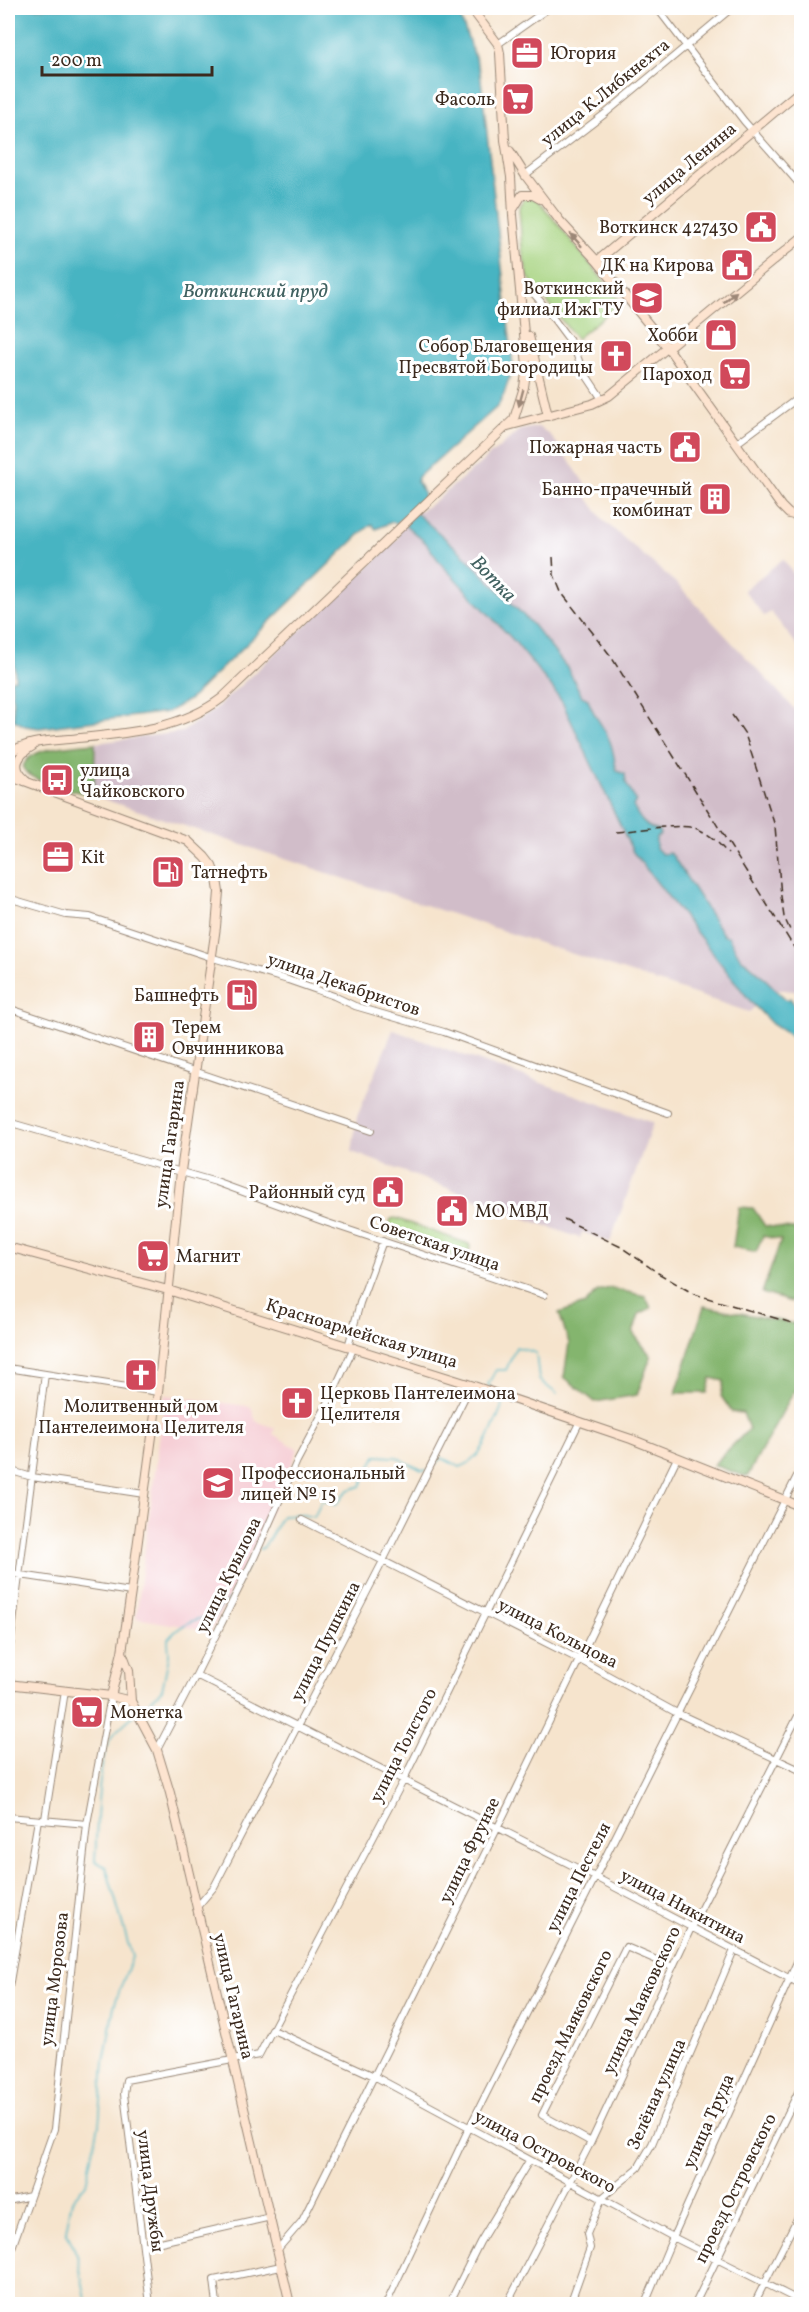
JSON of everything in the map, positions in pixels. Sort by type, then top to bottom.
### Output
[{"type":"main road","points":[[8,754],[23,745],[166,725],[204,711],[222,698],[396,530],[508,426],[519,407],[526,377],[523,309],[511,177],[505,140],[498,44],[471,8]]},
{"type":"main road","name":"улица Ленина","points":[[597,261],[801,89]]},
{"type":"main road","points":[[505,140],[525,175],[544,201],[669,348],[781,506],[789,514],[801,517]]},
{"type":"main road","points":[[513,214],[522,195],[533,195],[544,201]]},
{"type":"main road","points":[[508,426],[602,399],[618,389],[801,237]]},
{"type":"main road","points":[[523,309],[548,416]]},
{"type":"main road","points":[[30,783],[18,772],[17,759],[21,753],[38,742]]},
{"type":"main road","name":"улица Гагарина","points":[[8,775],[172,834],[197,848],[212,866],[218,885],[213,957],[181,1171],[158,1392],[122,1652],[111,1696]]},
{"type":"main road","name":"Красноармейская улица","points":[[8,1247],[168,1290],[471,1385],[580,1421],[801,1507]]},
{"type":"main road","points":[[8,1684],[111,1696],[131,1701],[129,1670],[122,1652]]},
{"type":"main road","name":"улица Гагарина","points":[[131,1701],[157,1750],[197,1907],[290,2304]]},
{"type":"street","points":[[498,44],[549,8]]},
{"type":"street","points":[[657,8],[753,131],[801,187]]},
{"type":"street","name":"улица К.Либкнехта","points":[[525,175],[606,113],[732,8]]},
{"type":"street","points":[[520,285],[527,286],[573,345],[582,369],[602,399]]},
{"type":"street","points":[[737,443],[801,394]]},
{"type":"street","name":"улица Декабристов","points":[[8,898],[66,915],[90,917],[288,980],[355,1006],[444,1032],[668,1113]]},
{"type":"street","points":[[8,1008],[371,1131]]},
{"type":"street","name":"Советская улица","points":[[8,1122],[181,1171],[543,1295]]},
{"type":"street","name":"улица Крылова","points":[[157,1750],[254,1558],[297,1461],[329,1401],[351,1347],[360,1303],[383,1241]]},
{"type":"street","points":[[8,1368],[158,1392]]},
{"type":"street","points":[[8,1662],[45,1374]]},
{"type":"street","name":"улица Пушкина","points":[[197,1907],[214,1887],[383,1561],[471,1385]]},
{"type":"street","name":"улица Толстого","points":[[232,2059],[259,2055],[273,2030],[403,1780],[580,1421]]},
{"type":"street","name":"улица Фрунзе","points":[[278,2249],[302,2221],[497,1829],[677,1458]]},
{"type":"street","name":"улица Пестеля","points":[[386,2304],[469,2128],[801,1466]]},
{"type":"street","points":[[8,1470],[32,1477],[144,1494]]},
{"type":"street","name":"улица Кольцова","points":[[302,1520],[578,1659],[677,1713],[801,1771]]},
{"type":"street","points":[[8,1573],[131,1592]]},
{"type":"street","name":"улица Никитина","points":[[196,1675],[595,1877],[801,1985]]},
{"type":"street","points":[[8,1994],[65,1691]]},
{"type":"street","name":"улица Морозова","points":[[8,2259],[54,2128],[87,1824],[111,1696]]},
{"type":"street","name":"улица Маяковского","points":[[507,2304],[591,2142],[691,1928],[801,1708]]},
{"type":"street","points":[[8,1817],[87,1824]]},
{"type":"street","name":"проезд Маяковского","points":[[591,2142],[542,2115],[626,1947],[673,1967]]},
{"type":"street","name":"Зелёная улица","points":[[570,2304],[590,2248],[587,2234],[602,2199],[638,2168],[652,2144],[734,1950]]},
{"type":"street","name":"улица Труда","points":[[645,2304],[801,1951]]},
{"type":"street","name":"улица Островского","points":[[273,2030],[375,2076],[529,2161],[801,2302]]},
{"type":"street","name":"улица Дружбы","points":[[150,2304],[124,2094],[126,2080],[232,2059]]},
{"type":"street","name":"проезд Островского","points":[[695,2304],[801,2084]]},
{"type":"street","points":[[449,2304],[480,2242],[529,2161]]},
{"type":"street","points":[[8,2201],[30,2196]]},
{"type":"street","points":[[754,2304],[801,2209]]},
{"type":"street","points":[[143,2246],[271,2217]]},
{"type":"street","points":[[217,2304],[214,2280],[281,2266]]},
{"type":"shaded area","points":[[538,427],[549,434],[563,451],[587,487],[582,490],[604,521],[678,585],[801,716],[801,992],[776,989],[749,1012],[94,796],[95,743],[182,732],[215,709],[363,572],[398,538],[399,530],[419,511],[429,506],[520,430]]},
{"type":"shaded area","points":[[783,559],[801,584],[792,594],[801,588],[801,650],[771,612],[764,616],[744,590]]},
{"type":"shaded area","points":[[393,1030],[653,1123],[610,1242],[582,1232],[580,1238],[490,1206],[490,1204],[352,1152],[357,1117]]},
{"type":"shaded area","name":"Профессиональный лицей № 15","points":[[165,1395],[251,1408],[256,1421],[275,1428],[273,1434],[298,1449],[268,1518],[210,1633],[136,1618]]},
{"type":"green space","points":[[526,196],[538,200],[621,302],[576,339],[528,277],[522,249],[519,208]]},
{"type":"green space","points":[[95,743],[94,796],[44,782],[27,773],[23,768],[26,761],[42,751]]},
{"type":"green space","points":[[739,1207],[753,1208],[765,1226],[801,1230],[801,1305],[762,1293],[781,1240],[763,1236],[756,1252],[733,1247]]},
{"type":"green space","points":[[395,1218],[469,1244],[466,1260],[387,1235],[391,1219]]},
{"type":"green space","points":[[610,1288],[645,1296],[651,1308],[639,1314],[633,1333],[651,1356],[637,1395],[595,1402],[564,1377],[569,1343],[559,1313],[585,1304],[598,1291]]},
{"type":"green space","points":[[704,1306],[801,1325],[801,1395],[794,1391],[747,1477],[713,1465],[749,1429],[743,1413],[732,1412],[721,1396],[724,1381],[711,1378],[707,1393],[676,1393]]},
{"type":"water","name":"Воткинский пруд","points":[[8,8],[452,8],[461,19],[480,71],[513,366],[504,394],[498,406],[418,477],[417,482],[423,491],[424,498],[397,523],[392,522],[376,529],[372,524],[360,534],[189,700],[168,712],[39,728],[25,726],[14,720],[11,680],[15,679],[14,658],[8,655]]},
{"type":"water","points":[[416,513],[461,552],[533,625],[568,669],[582,696],[588,699],[609,739],[617,771],[625,774],[626,783],[636,801],[633,806],[635,810],[646,825],[659,831],[660,835],[656,837],[656,848],[662,854],[669,853],[673,856],[724,936],[728,936],[741,959],[787,1000],[790,998],[801,1014],[801,1053],[791,1036],[772,1024],[751,1002],[633,852],[562,702],[515,642],[441,564],[426,543],[404,524]]},
{"type":"waterway","points":[[491,1388],[488,1384],[496,1370],[506,1370],[516,1347],[536,1353],[539,1380],[557,1394]]},
{"type":"waterway","points":[[431,1468],[442,1458],[460,1467],[476,1457],[487,1440],[504,1402],[500,1398]]},
{"type":"waterway","points":[[260,1549],[264,1547],[282,1516],[298,1514],[314,1517],[322,1501],[336,1505],[348,1490],[361,1486],[376,1456],[396,1457],[426,1470]]},
{"type":"waterway","points":[[140,1711],[162,1690],[169,1656],[168,1639],[188,1623],[201,1618],[214,1617],[219,1608],[230,1599],[254,1553]]},
{"type":"waterway","points":[[87,2304],[77,2255],[66,2231],[72,2200],[86,2184],[99,2125],[104,2063],[114,2006],[132,1957],[106,1867],[95,1861],[98,1801],[104,1755],[108,1743],[116,1731],[134,1715]]},
{"type":"railway","points":[[553,557],[554,575],[561,592],[610,655],[802,960]]},
{"type":"railway","points":[[732,715],[745,734],[775,826],[784,917],[791,932]]},
{"type":"railway","points":[[615,832],[668,827],[695,828],[713,839],[728,854]]},
{"type":"railway","points":[[564,1219],[621,1247],[658,1273],[694,1294],[802,1326]]},
{"type":"place","name":"Югория","points":[[527,53]]},
{"type":"place","name":"Фасоль","points":[[518,99]]},
{"type":"place","name":"Воткинск 427430","points":[[761,227]]},
{"type":"place","name":"ДК на Кирова","points":[[737,265]]},
{"type":"place","name":"Воткинский филиал ИжГТУ","points":[[647,298]]},
{"type":"place","name":"Хобби","points":[[721,335]]},
{"type":"place","name":"Собор Благовещения Пресвятой Богородицы","points":[[616,356]]},
{"type":"place","name":"Пароход","points":[[735,374]]},
{"type":"place","name":"Пожарная часть","points":[[685,447]]},
{"type":"place","name":"Банно-прачечный комбинат","points":[[715,499]]},
{"type":"place","name":"улица Чайковского","points":[[57,780]]},
{"type":"place","name":"Kit","points":[[58,857]]},
{"type":"place","name":"Татнефть","points":[[168,872]]},
{"type":"place","name":"Башнефть","points":[[242,995]]},
{"type":"place","name":"Терем Овчинникова","points":[[149,1037]]},
{"type":"place","name":"Районный суд","points":[[388,1192]]},
{"type":"place","name":"МО МВД","points":[[452,1211]]},
{"type":"place","name":"Магнит","points":[[153,1256]]},
{"type":"place","name":"Молитвенный дом Пантелеимона Целителя","points":[[141,1375]]},
{"type":"place","name":"Церковь Пантелеимона Целителя","points":[[297,1403]]},
{"type":"place","name":"Профессиональный лицей № 15","points":[[218,1483]]},
{"type":"place","name":"Монетка","points":[[87,1712]]},
{"type":"water label","name":"Вотка","points":[[494,578]]}]
